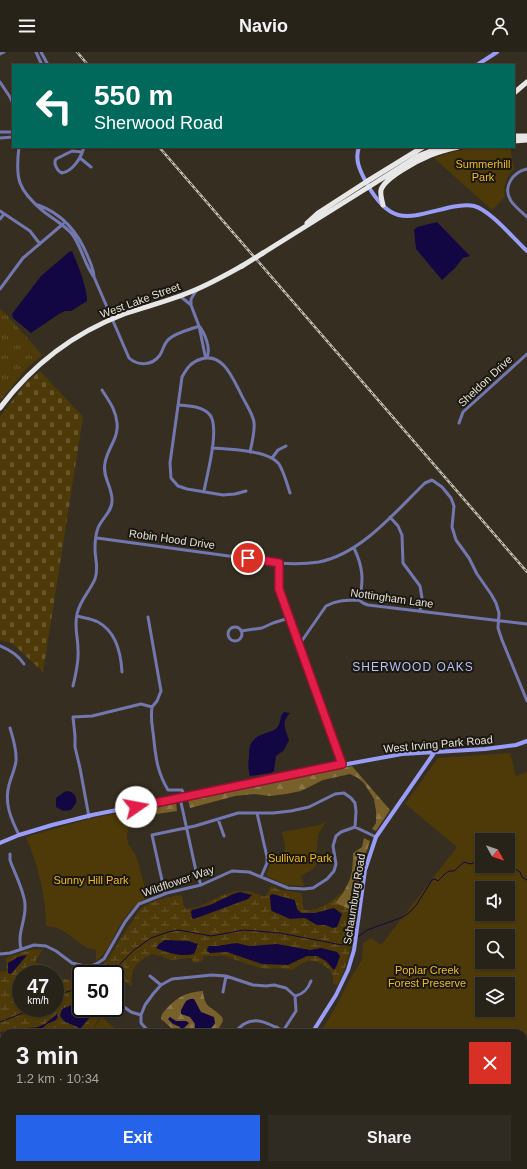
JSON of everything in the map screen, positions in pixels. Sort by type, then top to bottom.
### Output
[{"type":"highway","points":[[515,92],[527,82]]},
{"type":"highway","points":[[515,136],[527,136]]},
{"type":"highway","points":[[515,141],[527,140]]},
{"type":"highway","name":"West Lake Street","points":[[300,229],[318,213],[421,148]]},
{"type":"highway","name":"West Lake Street","points":[[0,408],[23,379],[47,357],[85,334],[112,320],[180,296],[215,281],[370,188],[418,156],[438,148]]},
{"type":"highway","points":[[383,205],[381,191],[383,185],[389,179],[414,163],[432,154],[454,148]]},
{"type":"main road","points":[[479,64],[497,52]]},
{"type":"main road","points":[[359,148],[356,156],[357,164],[366,182],[383,205],[395,214],[409,217],[457,206],[476,206],[488,214],[527,251]]},
{"type":"main road","name":"West Irving Park Road","points":[[0,843],[19,835],[89,816],[342,764],[402,754],[485,749],[516,745],[527,741]]},
{"type":"main road","name":"Schaumburg Road","points":[[315,1029],[336,995],[348,970],[354,950],[365,870],[376,837],[434,752]]},
{"type":"main road","points":[[419,753],[424,756],[426,764]]},
{"type":"street","points":[[0,54],[4,52]]},
{"type":"street","points":[[36,52],[42,64]]},
{"type":"street","points":[[41,52],[47,64]]},
{"type":"street","points":[[0,82],[12,102]]},
{"type":"street","points":[[0,132],[12,132]]},
{"type":"street","points":[[0,138],[12,137]]},
{"type":"street","points":[[19,148],[17,164],[19,181],[27,196],[42,211],[62,225],[76,241],[90,272],[94,277],[126,355],[132,361],[139,364],[147,364],[155,360],[160,355],[165,343],[171,337],[199,326]]},
{"type":"street","points":[[82,152],[72,151],[57,158],[55,163],[58,170],[63,173],[69,170],[80,158],[84,148]]},
{"type":"street","points":[[80,158],[91,167]]},
{"type":"street","points":[[527,169],[514,175],[510,182],[508,194],[515,205],[527,217]]},
{"type":"street","points":[[36,204],[45,207],[66,222],[76,233],[83,243],[94,270],[94,277]]},
{"type":"street","points":[[0,211],[30,231],[40,244]]},
{"type":"street","points":[[0,219],[4,214]]},
{"type":"street","points":[[1,287],[23,258],[66,222]]},
{"type":"street","points":[[197,289],[191,299],[191,305],[199,326],[205,355],[207,357]]},
{"type":"street","points":[[180,296],[191,305]]},
{"type":"street","name":"Sheldon Drive","points":[[459,423],[463,412],[527,354]]},
{"type":"street","points":[[246,491],[223,495],[186,489],[178,486],[171,478],[170,463],[182,377],[192,362],[207,357],[216,359],[225,366],[252,414],[254,427],[250,452]]},
{"type":"street","points":[[73,686],[78,661],[78,647],[75,627],[77,616],[82,600],[90,589],[95,577],[97,562],[95,548],[98,527],[109,512],[112,505],[111,492],[104,473],[104,464],[118,425],[115,412],[102,390]]},
{"type":"street","points":[[178,405],[199,408],[210,415],[214,428],[204,491]]},
{"type":"street","points":[[272,458],[278,450],[286,446]]},
{"type":"street","points":[[212,448],[250,452],[272,458],[278,463],[290,493]]},
{"type":"street","name":"Robin Hood Drive","points":[[97,538],[279,563],[320,562],[354,548],[364,541],[425,483],[432,480],[442,487],[451,498],[454,506],[452,527],[456,540],[469,558],[476,574],[496,603],[499,613],[497,620]]},
{"type":"street","points":[[390,517],[398,526],[402,535],[403,563],[420,586],[422,598],[420,611]]},
{"type":"street","points":[[354,548],[360,560],[362,574],[363,586],[359,600]]},
{"type":"street","points":[[279,563],[278,588],[342,764]]},
{"type":"street","name":"Nottingham Lane","points":[[299,645],[326,606],[340,601],[359,600],[363,604],[368,605],[527,624]]},
{"type":"street","points":[[77,616],[99,622],[114,638],[119,649],[122,672]]},
{"type":"street","points":[[148,617],[161,691],[157,701],[152,707],[151,725],[154,737],[155,754],[160,774],[168,790],[182,790],[185,797]]},
{"type":"street","points":[[241,631],[262,628],[273,622],[289,618]]},
{"type":"street","points":[[497,620],[502,640],[527,701]]},
{"type":"street","points":[[232,627],[237,627],[241,631],[241,636],[238,639],[232,640],[229,637],[228,632],[232,627]]},
{"type":"street","points":[[0,646],[8,649],[24,664]]},
{"type":"street","points":[[89,816],[75,747],[73,717],[92,716],[141,704],[152,707]]},
{"type":"street","points":[[10,728],[15,748],[16,760],[7,800],[12,823],[19,835]]},
{"type":"street","points":[[165,894],[152,835],[187,828],[238,813],[273,813],[291,811],[309,807],[335,794],[344,793],[355,803],[355,828],[376,837]]},
{"type":"street","points":[[180,798],[196,871],[201,885]]},
{"type":"street","points":[[256,813],[267,857],[267,863],[261,877]]},
{"type":"street","points":[[218,819],[224,836]]},
{"type":"street","name":"Wildflower Way","points":[[0,954],[10,953],[34,945],[46,946],[56,951],[72,963],[89,967],[104,959],[125,922],[139,904],[165,894],[201,885],[232,871],[245,871],[288,888],[309,889],[316,887],[330,877],[334,871],[336,864],[333,846],[336,836],[341,832],[355,828]]},
{"type":"street","points":[[10,854],[10,860],[25,903],[24,917],[19,934],[21,949]]},
{"type":"street","points":[[146,1029],[141,1023],[141,1015],[145,1005],[161,985],[172,979],[212,975],[226,976],[253,985],[274,985],[286,988],[295,996],[296,1011],[285,1029]]},
{"type":"street","points":[[150,976],[161,985]]},
{"type":"street","points":[[223,992],[226,976]]},
{"type":"street","points":[[295,996],[306,991],[311,981]]},
{"type":"street","points":[[124,1007],[131,1012],[141,1015]]},
{"type":"street","points":[[238,1029],[244,1024],[257,1021],[271,1024],[277,1028]]},
{"type":"green space","name":"Summerhill Park","points":[[471,148],[510,148],[514,169],[506,182],[504,189],[505,197],[492,210],[434,158]]},
{"type":"green space","points":[[0,309],[42,355],[26,369],[0,401]]},
{"type":"green space","points":[[40,371],[83,417],[43,672],[12,643],[0,640],[0,417],[26,383]]},
{"type":"green space","name":"Poplar Creek Forest Preserve","points":[[510,753],[516,776],[527,772],[527,1029],[322,1029],[337,1005],[349,980],[362,960],[363,943],[372,938],[381,945],[457,847],[405,804],[438,758]]},
{"type":"green space","points":[[352,766],[390,810],[376,831],[372,829],[376,823],[374,799],[364,783],[350,774],[323,780],[301,791],[286,794],[270,796],[254,794],[235,796],[190,808],[188,800]]},
{"type":"green space","points":[[176,802],[177,811],[143,816],[142,808]]},
{"type":"green space","name":"Sunny Hill Park","points":[[142,808],[143,816],[135,821],[129,828],[127,840],[135,854],[148,898],[141,901],[125,917],[101,958],[96,961],[96,950],[83,945],[61,930],[46,926],[43,892],[34,858],[26,837],[89,819]]},
{"type":"green space","name":"Sullivan Park","points":[[326,821],[318,835],[316,866],[301,876],[304,886],[287,885],[266,876],[271,861],[271,856],[284,853],[285,846],[282,832],[320,825]]},
{"type":"green space","points":[[364,838],[370,841],[360,872],[356,912],[335,903],[350,880],[353,853],[362,847]]},
{"type":"green space","points":[[271,886],[280,890],[301,893],[304,910],[310,910],[322,907],[347,888],[335,903],[356,912],[350,950],[338,985],[333,983],[332,973],[328,968],[313,961],[302,963],[293,970],[279,968],[269,969],[260,968],[225,956],[204,956],[201,962],[194,963],[191,958],[170,960],[152,954],[135,966],[131,980],[132,986],[124,982],[124,965],[103,965],[139,911],[145,906],[155,901],[181,895],[185,909],[198,907],[220,896],[236,891],[249,891],[265,897]]},
{"type":"green space","points":[[28,950],[42,950],[35,962],[42,965],[12,965],[12,1017],[64,1017],[64,979],[70,980],[72,977],[72,1017],[99,1017],[92,1029],[0,1029],[0,972],[7,971],[6,958]]},
{"type":"green space","points":[[203,991],[205,1001],[209,1007],[222,1017],[223,1021],[218,1029],[172,1029],[161,1019],[162,1014],[175,1000],[190,993]]},
{"type":"green space","points":[[101,1017],[102,1017],[116,1029],[93,1029]]},
{"type":"shaded area","points":[[437,222],[470,256],[463,258],[442,280],[416,249],[414,230],[417,227]]},
{"type":"shaded area","points":[[72,251],[84,283],[87,301],[71,311],[65,311],[59,314],[31,333],[13,318],[12,314],[41,276]]},
{"type":"shaded area","points":[[284,712],[290,713],[285,719],[285,729],[289,740],[284,750],[276,756],[274,771],[271,773],[250,776],[248,765],[249,749],[251,744],[260,735],[274,730],[280,723],[281,716]]},
{"type":"shaded area","points":[[68,791],[75,796],[76,803],[71,810],[63,811],[56,807],[56,798]]},
{"type":"shaded area","points":[[240,892],[252,895],[248,899],[194,919],[192,918],[192,910],[210,905]]},
{"type":"shaded area","points":[[272,894],[295,900],[297,909],[301,913],[315,913],[334,908],[342,914],[337,927],[333,928],[325,925],[317,925],[305,918],[290,919],[272,911],[270,896]]},
{"type":"shaded area","points":[[165,940],[188,941],[198,944],[194,954],[179,955],[156,948]]},
{"type":"shaded area","points":[[236,943],[249,946],[277,944],[310,950],[321,948],[337,952],[340,956],[334,970],[326,961],[317,956],[307,956],[288,965],[262,964],[227,952],[210,953],[207,951],[209,946]]},
{"type":"shaded area","points":[[27,955],[19,965],[12,965],[12,973],[8,973],[8,963],[18,957]]},
{"type":"shaded area","points":[[194,999],[201,1012],[214,1017],[214,1025],[209,1029],[194,1029],[195,1024],[190,1017],[181,1014],[181,1010],[186,1001]]},
{"type":"shaded area","points":[[72,1005],[72,1017],[90,1017],[80,1029],[65,1022],[61,1017],[64,1017],[64,1008]]},
{"type":"shaded area","points":[[53,1017],[58,1017],[56,1020],[47,1024],[41,1029],[26,1029],[45,1024]]},
{"type":"shaded area","points":[[170,1017],[176,1021],[186,1021],[189,1023],[181,1029],[168,1019]]},
{"type":"waterway","points":[[358,937],[367,930],[403,917],[410,912],[417,904],[432,880],[435,879],[438,881],[446,873],[449,871],[454,871],[464,862],[470,864],[475,863]]},
{"type":"waterway","points":[[515,869],[527,880]]},
{"type":"waterway","points":[[119,965],[134,950],[151,938],[179,930],[211,936],[244,930],[280,933],[342,945],[355,938]]},
{"type":"waterway","points":[[64,993],[72,990]]},
{"type":"waterway","points":[[0,1022],[13,1017]]},
{"type":"railway","points":[[77,52],[87,64]]},
{"type":"railway","points":[[160,148],[527,572]]},
{"type":"district","name":"SHERWOOD OAKS","points":[[413,667]]},
{"type":"route","points":[[136,807],[342,764],[278,588],[279,563],[248,558]]}]
